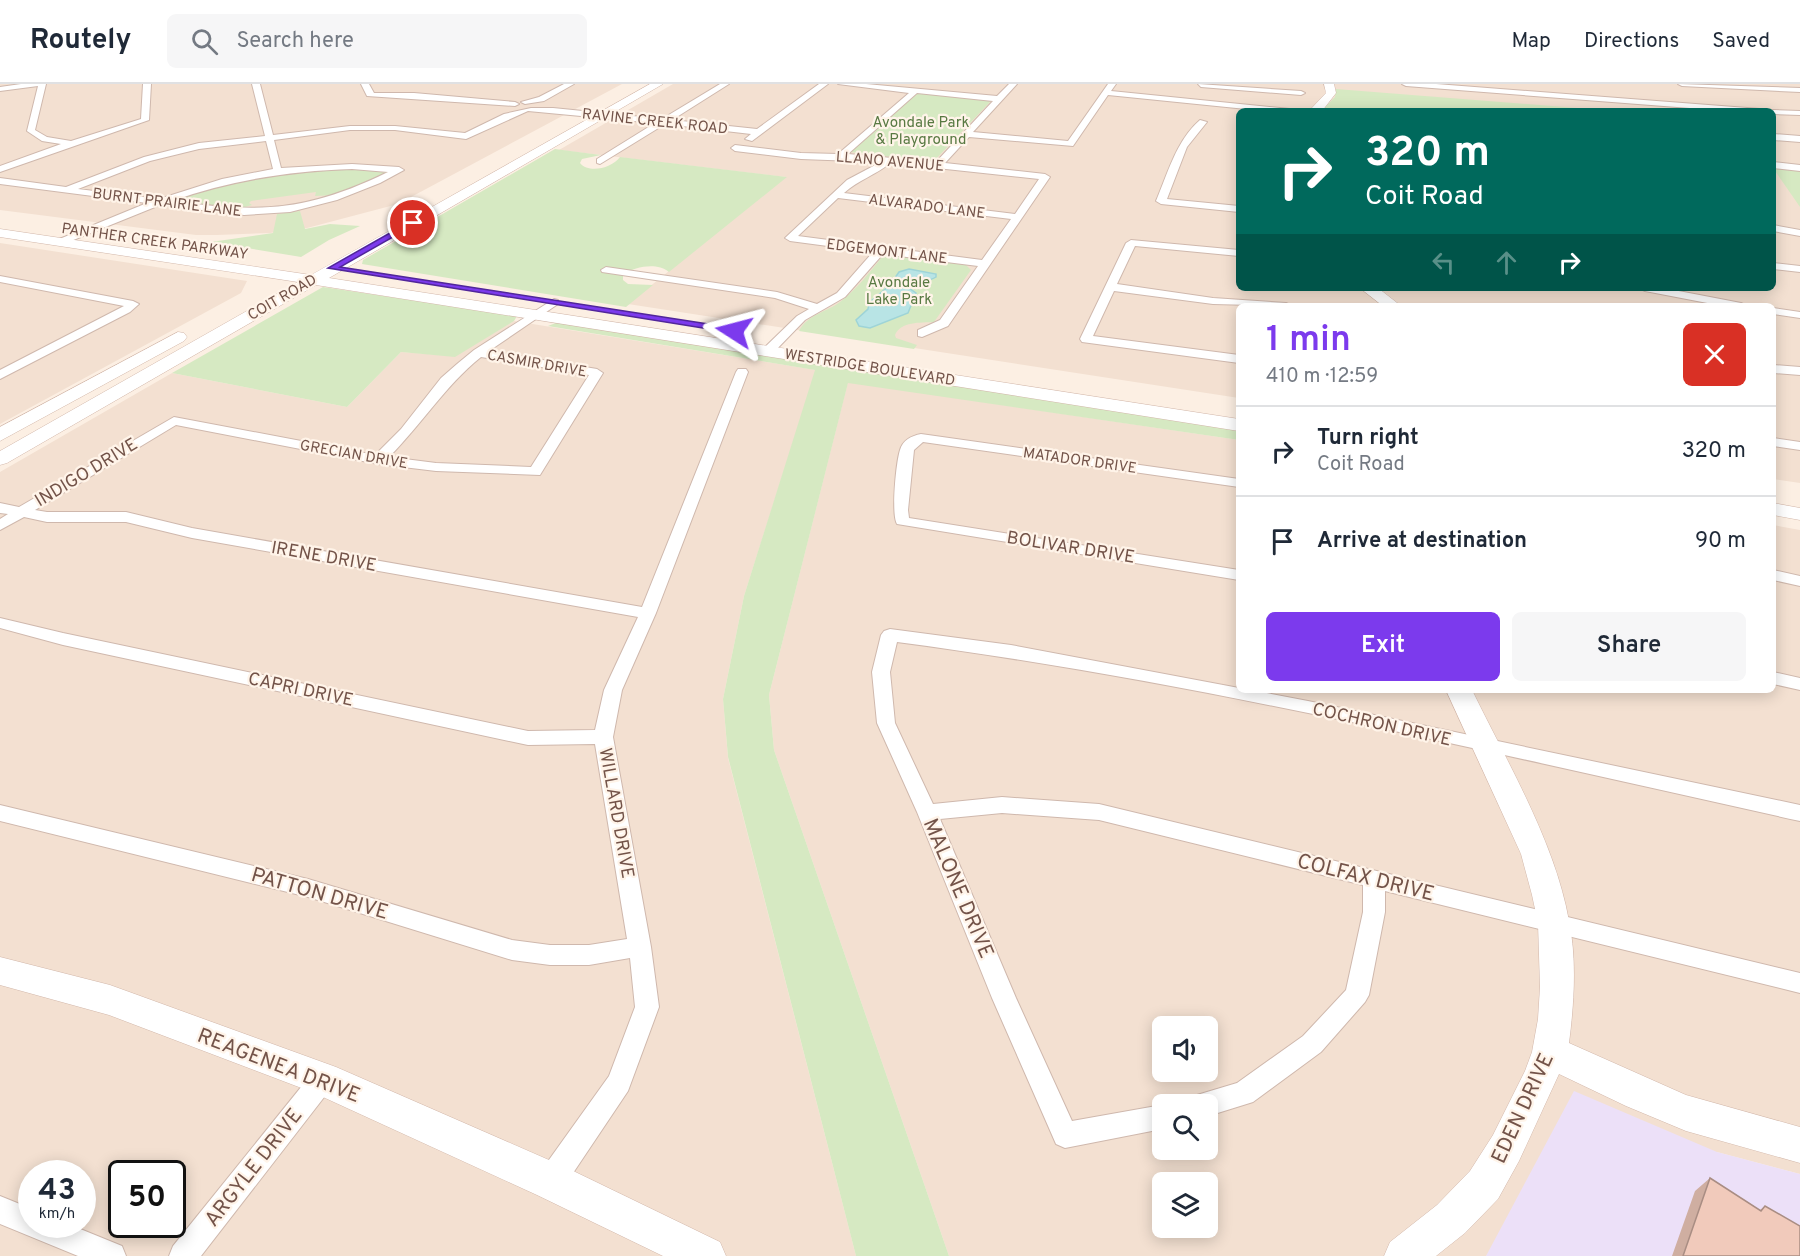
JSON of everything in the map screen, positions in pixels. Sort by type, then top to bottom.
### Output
[{"type":"main road","points":[[417,206],[639,84]]},
{"type":"main road","name":"COIT ROAD","points":[[0,459],[311,272],[332,268],[658,84]]},
{"type":"main road","points":[[1318,108],[1331,93],[1329,84]]},
{"type":"main road","name":"PANTHER CREEK PARKWAY","points":[[0,219],[102,233],[311,272]]},
{"type":"main road","points":[[357,238],[384,224]]},
{"type":"main road","name":"PANTHER CREEK PARKWAY","points":[[0,233],[286,277]]},
{"type":"main road","name":"WESTRIDGE BOULEVARD","points":[[332,268],[554,302],[774,344],[1236,424]]},
{"type":"main road","name":"WESTRIDGE BOULEVARD","points":[[286,277],[311,272],[538,315],[774,344],[1236,410]]},
{"type":"main road","name":"COIT ROAD","points":[[213,317],[286,277]]},
{"type":"main road","points":[[1372,291],[1389,303]]},
{"type":"main road","points":[[0,435],[193,329]]},
{"type":"main road","points":[[1776,493],[1800,497]]},
{"type":"main road","points":[[1776,510],[1800,514]]},
{"type":"main road","name":"EDEN DRIVE","points":[[1404,1256],[1451,1219],[1484,1185],[1525,1111],[1550,1052],[1557,987],[1554,923],[1536,854],[1460,693]]},
{"type":"main road","name":"REAGENEA DRIVE","points":[[0,971],[110,1000],[322,1079],[550,1181]]},
{"type":"main road","points":[[1550,1052],[1639,1094],[1686,1113],[1800,1145]]},
{"type":"main road","points":[[550,1181],[706,1256]]},
{"type":"street","points":[[0,89],[40,84],[31,131],[41,138],[73,143]]},
{"type":"street","points":[[0,169],[145,120],[147,84]]},
{"type":"street","points":[[61,242],[143,207],[216,182],[277,169],[256,84]]},
{"type":"street","points":[[365,84],[370,94],[374,95],[419,96],[498,104],[511,109],[533,105]]},
{"type":"street","points":[[66,190],[167,153],[269,137],[369,127],[466,136],[511,109],[533,105],[570,84]]},
{"type":"street","points":[[600,161],[725,84]]},
{"type":"street","points":[[758,132],[824,84]]},
{"type":"street","points":[[842,84],[999,99]]},
{"type":"street","points":[[938,165],[1013,84]]},
{"type":"street","points":[[967,134],[1070,144],[1112,84]]},
{"type":"street","points":[[1406,84],[1729,105],[1744,108]]},
{"type":"street","points":[[1682,84],[1800,90]]},
{"type":"street","points":[[1195,101],[1202,85],[1301,93]]},
{"type":"street","points":[[1715,87],[1720,94]]},
{"type":"street","points":[[841,156],[915,91]]},
{"type":"street","points":[[1106,93],[1262,108]]},
{"type":"street","name":"RAVINE CREEK ROAD","points":[[533,105],[553,110],[758,132]]},
{"type":"street","points":[[1776,112],[1800,113]]},
{"type":"street","points":[[1203,123],[1193,129],[1187,139],[1161,201],[1236,209]]},
{"type":"street","name":"LLANO AVENUE","points":[[758,132],[735,148],[797,155],[888,160],[1045,177],[1017,217]]},
{"type":"street","points":[[1776,137],[1800,139]]},
{"type":"street","points":[[836,195],[854,180],[879,168],[888,160]]},
{"type":"street","name":"BURNT PRAIRIE LANE","points":[[0,181],[235,212],[294,208],[348,195],[399,170],[339,165],[277,169]]},
{"type":"street","points":[[1776,165],[1800,168]]},
{"type":"street","name":"ALVARADO LANE","points":[[836,195],[1017,217]]},
{"type":"street","name":"EDGEMONT LANE","points":[[836,195],[790,238],[985,264]]},
{"type":"street","points":[[77,244],[157,209],[162,202]]},
{"type":"street","points":[[922,333],[944,323],[1017,217]]},
{"type":"street","points":[[1776,229],[1800,233]]},
{"type":"street","points":[[1236,253],[1131,243],[1086,339],[1236,359]]},
{"type":"street","points":[[774,344],[801,318],[845,292],[882,250]]},
{"type":"street","points":[[1776,266],[1800,269]]},
{"type":"street","points":[[606,270],[777,295],[819,308]]},
{"type":"street","points":[[0,279],[132,303],[0,375]]},
{"type":"street","points":[[1111,287],[1242,303]]},
{"type":"street","points":[[1659,291],[1716,303]]},
{"type":"street","points":[[378,460],[406,432],[446,381],[478,353],[538,315],[554,302]]},
{"type":"street","points":[[1776,311],[1800,315]]},
{"type":"street","name":"CASMIR DRIVE","points":[[478,353],[597,373],[535,472]]},
{"type":"street","points":[[1776,369],[1800,371]]},
{"type":"street","name":"WILLARD DRIVE","points":[[550,1181],[619,1083],[647,1007],[640,946],[603,737],[613,690],[648,614],[742,372]]},
{"type":"street","name":"GRECIAN DRIVE","points":[[174,421],[378,460],[436,467],[535,472]]},
{"type":"street","name":"INDIGO DRIVE","points":[[0,525],[174,421]]},
{"type":"street","name":"MATADOR DRIVE","points":[[902,521],[900,510],[907,450],[912,442],[921,438],[1236,483]]},
{"type":"street","points":[[1776,440],[1800,446]]},
{"type":"street","name":"IRENE DRIVE","points":[[0,508],[47,517],[126,517],[192,533],[648,614]]},
{"type":"street","name":"BOLIVAR DRIVE","points":[[902,521],[1236,575]]},
{"type":"street","points":[[1776,576],[1800,581]]},
{"type":"street","name":"CAPRI DRIVE","points":[[0,623],[74,641],[528,738],[603,737]]},
{"type":"street","name":"COCHRON DRIVE","points":[[890,635],[1011,651],[1308,707],[1484,747],[1800,813]]},
{"type":"street","name":"MALONE DRIVE","points":[[890,635],[881,672],[886,723],[927,812],[1004,998],[1065,1135],[1152,1119]]},
{"type":"street","points":[[1776,679],[1800,684]]},
{"type":"street","name":"COLFAX DRIVE","points":[[927,812],[1002,805],[1099,812],[1800,983]]},
{"type":"street","name":"PATTON DRIVE","points":[[0,813],[308,888],[512,950],[550,955],[589,955],[640,946]]},
{"type":"street","points":[[1218,1101],[1244,1093],[1312,1044],[1357,994],[1374,912],[1374,879]]},
{"type":"street","name":"ARGYLE DRIVE","points":[[183,1256],[322,1079]]},
{"type":"street","points":[[0,1210],[18,1217]]},
{"type":"street","points":[[69,1238],[112,1256]]},
{"type":"shaded area","points":[[0,84],[622,84],[398,204],[307,228],[270,233],[196,235],[0,210]]},
{"type":"shaded area","points":[[673,84],[1800,84],[1800,483],[1776,479],[1776,303],[1236,303],[1236,398],[628,304],[786,177],[559,150]]},
{"type":"shaded area","points":[[0,243],[247,281],[241,293],[0,424]]},
{"type":"shaded area","points":[[514,321],[816,370],[744,596],[723,699],[728,758],[856,1256],[0,1256],[0,472],[172,373],[347,407],[401,352],[455,356]]},
{"type":"shaded area","points":[[848,382],[1236,440],[1236,693],[1776,693],[1776,526],[1800,530],[1800,1174],[1717,1152],[1486,1256],[949,1256],[774,750],[769,695]]},
{"type":"shaded area","points":[[1574,1091],[1717,1152],[1800,1174],[1800,1256],[1486,1256]]},
{"type":"green space","points":[[1336,89],[1577,108],[1324,108],[1335,97]]},
{"type":"green space","name":"Avondale Park & Playground","points":[[917,94],[991,101],[933,162],[850,152]]},
{"type":"green space","points":[[555,149],[601,155],[582,159],[580,163],[595,169],[606,167],[620,157],[787,177],[669,272],[652,266],[634,269],[623,274],[623,280],[628,284],[653,285],[626,307],[362,264],[363,260]]},
{"type":"green space","points":[[338,167],[387,172],[338,195],[315,196],[316,192],[251,201],[249,203],[252,205],[238,209],[176,200],[195,191],[234,179]]},
{"type":"green space","points":[[1776,168],[1800,170],[1800,207],[1776,172]]},
{"type":"green space","points":[[300,211],[305,229],[330,224],[360,226],[329,240],[301,257],[211,242],[273,233],[277,214]]},
{"type":"green space","name":"Avondale Lake Park","points":[[892,255],[965,264],[971,270],[934,322],[906,325],[898,330],[896,338],[917,345],[914,349],[799,331],[812,317],[846,297],[882,257]]},
{"type":"green space","points":[[323,287],[517,316],[514,321],[455,357],[401,352],[347,407],[172,373]]},
{"type":"green space","points":[[561,321],[1236,429],[1236,440],[848,383],[769,695],[774,750],[949,1256],[856,1256],[728,757],[723,699],[744,596],[815,370],[548,326]]},
{"type":"water","points":[[909,269],[936,274],[936,277],[909,288],[916,293],[908,313],[870,328],[859,326],[856,320],[868,309],[869,303],[890,285],[899,272]]},
{"type":"building","points":[[1710,1178],[1761,1211],[1765,1206],[1800,1226],[1800,1256],[1683,1256]]},
{"type":"route","points":[[413,223],[332,268],[734,331]]}]
